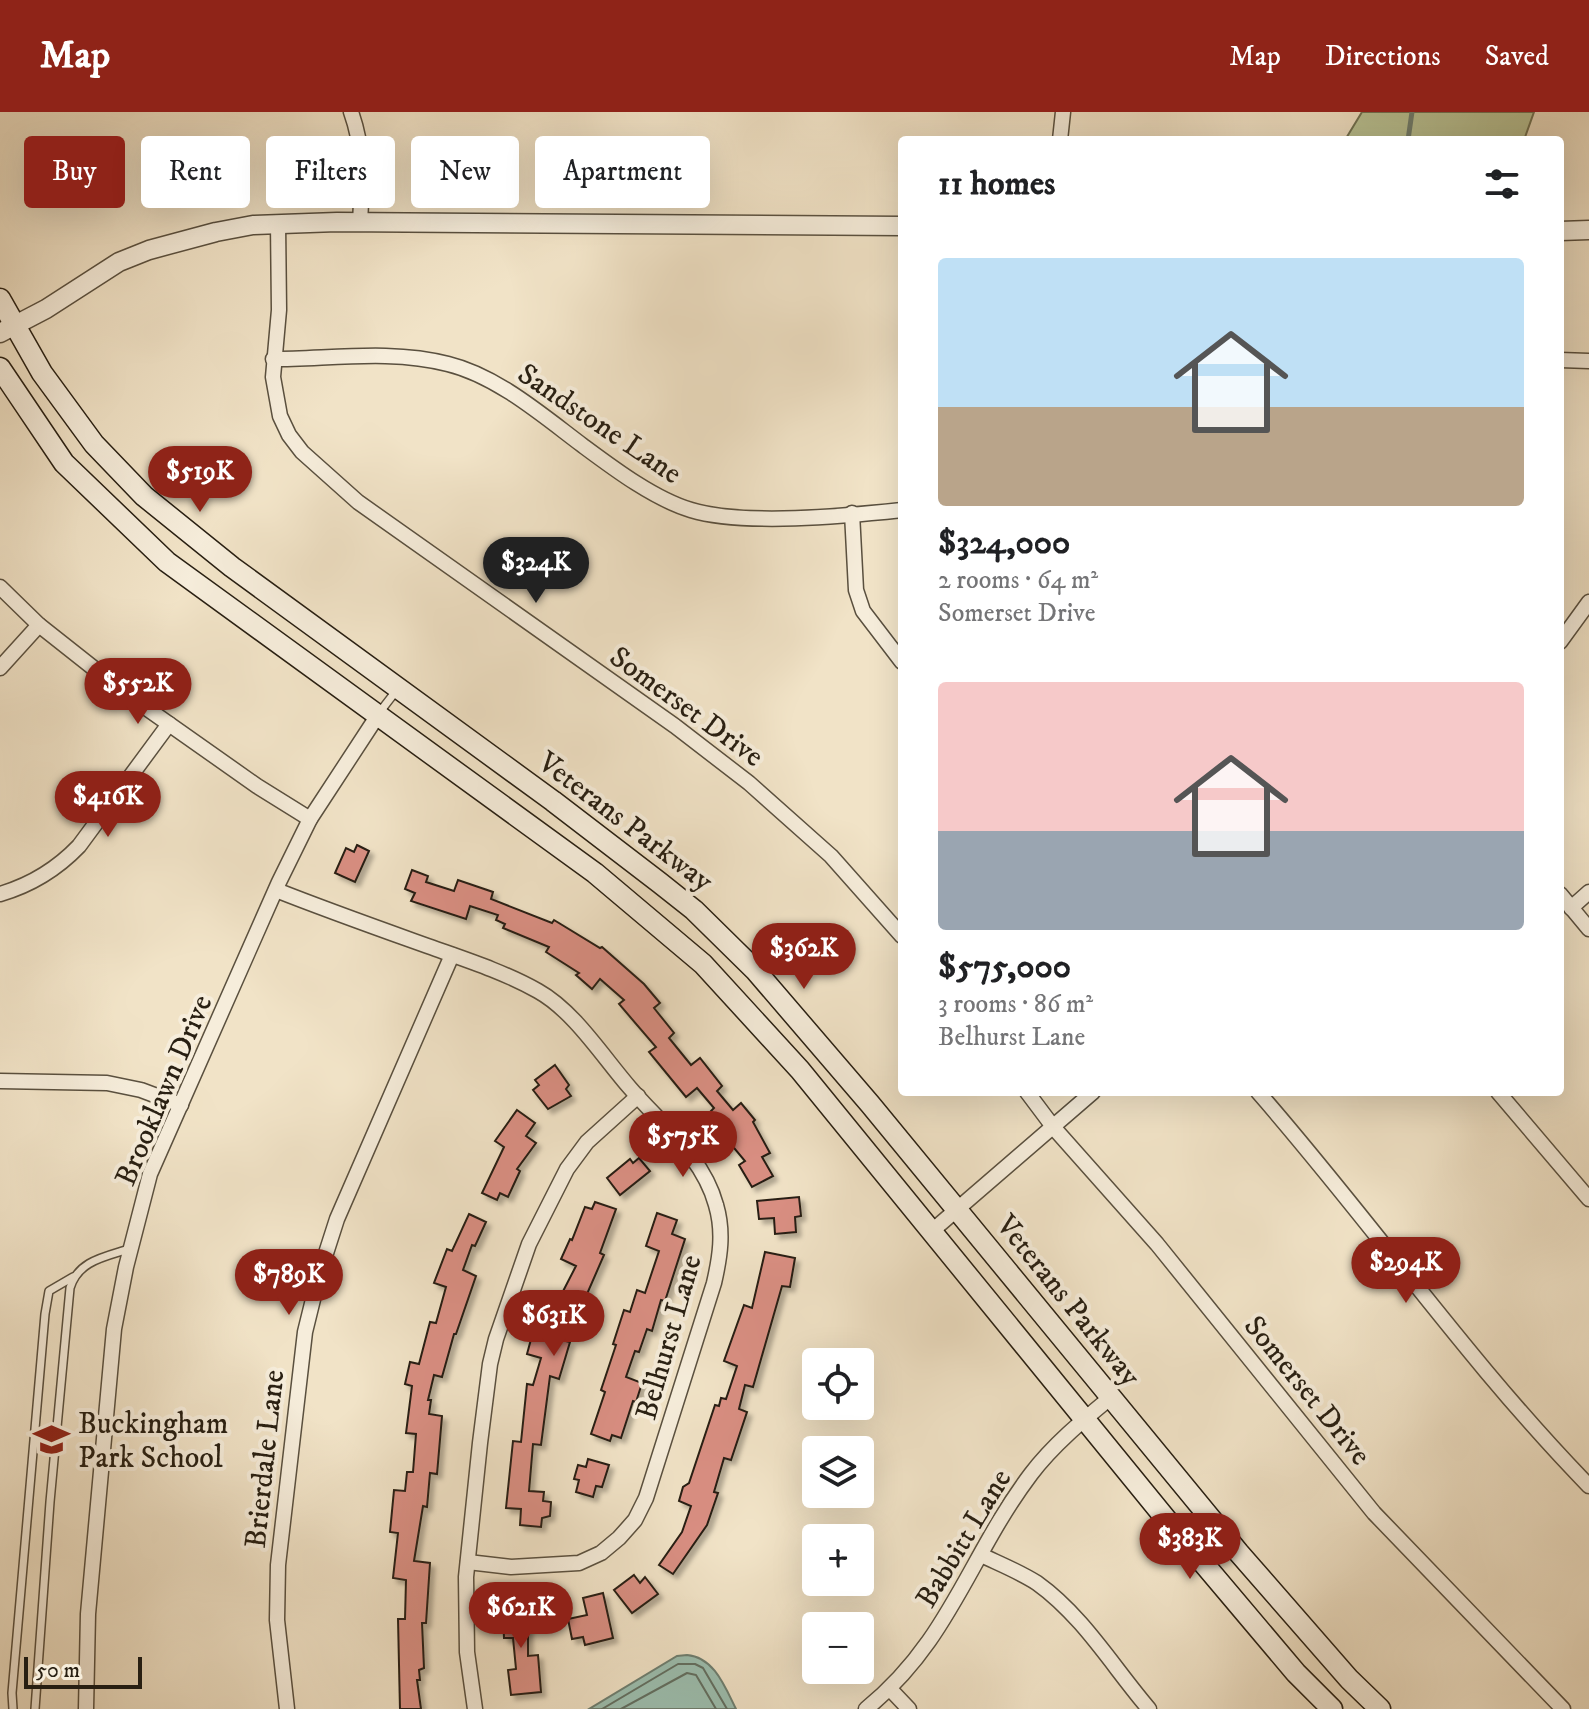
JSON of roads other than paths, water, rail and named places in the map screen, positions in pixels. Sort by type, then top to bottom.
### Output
[{"type":"main road","name":"Veterans Parkway","points":[[0,299],[8,329],[94,444],[123,476],[169,518],[553,801],[694,910],[784,1001],[1239,1553],[1349,1679],[1380,1709]]},
{"type":"main road","name":"Veterans Parkway","points":[[0,368],[64,463],[135,534],[198,586],[595,873],[703,964],[800,1070],[1279,1654],[1332,1709]]},
{"type":"street","points":[[351,112],[363,159],[360,223]]},
{"type":"street","points":[[1060,136],[1063,112]]},
{"type":"street","points":[[8,329],[46,309],[119,262],[149,250],[216,232],[278,223],[898,226]]},
{"type":"street","name":"Somerset Drive","points":[[278,223],[279,310],[273,359],[275,396],[289,435],[320,469],[358,502],[675,726],[749,783],[831,856],[898,931]]},
{"type":"street","points":[[1564,231],[1589,230]]},
{"type":"street","name":"Sandstone Lane","points":[[273,359],[381,357],[426,359],[449,364],[493,383],[624,476],[669,502],[693,511],[768,517],[898,510]]},
{"type":"street","points":[[1564,360],[1589,361]]},
{"type":"street","points":[[852,513],[856,590],[863,611],[898,657]]},
{"type":"street","points":[[0,587],[39,625],[102,675],[257,786],[310,819]]},
{"type":"street","points":[[1564,636],[1589,602]]},
{"type":"street","points":[[0,668],[39,625]]},
{"type":"street","name":"Brooklawn Drive","points":[[86,1709],[88,1614],[111,1361],[119,1298],[150,1174],[310,819],[378,715]]},
{"type":"street","points":[[0,894],[23,887],[61,865],[169,724]]},
{"type":"street","name":"Belhurst Lane","points":[[276,890],[452,955],[539,991],[581,1030],[669,1129],[704,1177],[716,1203],[721,1229],[720,1256],[714,1283],[646,1498],[635,1520],[601,1553],[579,1563],[511,1567],[468,1562]]},
{"type":"street","points":[[1571,908],[1589,892]]},
{"type":"street","points":[[1564,899],[1589,929]]},
{"type":"street","name":"Brierdale Lane","points":[[287,1709],[277,1620],[278,1565],[305,1332],[337,1219],[452,955]]},
{"type":"street","points":[[0,1081],[107,1083],[141,1090],[181,1105]]},
{"type":"street","points":[[475,1709],[466,1627],[468,1562],[490,1364],[511,1289],[539,1223],[567,1169],[587,1142],[638,1096]]},
{"type":"street","name":"Somerset Drive","points":[[1030,1096],[1054,1128],[1157,1244],[1374,1513],[1563,1709]]},
{"type":"street","points":[[932,1231],[1089,1096]]},
{"type":"street","points":[[1261,1096],[1329,1175],[1406,1275],[1522,1416],[1589,1486]]},
{"type":"street","points":[[1501,1096],[1589,1199]]},
{"type":"street","name":"Babbitt Lane","points":[[866,1709],[890,1689],[931,1641],[1005,1512],[1030,1475],[1058,1443],[1110,1398]]},
{"type":"street","points":[[981,1555],[1033,1581],[1051,1594],[1084,1628],[1149,1709]]},
{"type":"street","points":[[890,1689],[909,1709]]},
{"type":"lane","points":[[378,715],[397,689]]},
{"type":"lane","points":[[13,1709],[49,1291],[92,1261],[131,1249]]},
{"type":"lane","points":[[35,1709],[50,1502],[73,1277]]},
{"type":"water","points":[[687,1655],[711,1667],[736,1709],[589,1709],[677,1656]]},
{"type":"waterway","points":[[1409,136],[1412,112]]},
{"type":"place","name":"Buckingham Park School","points":[[52,1440]]}]
